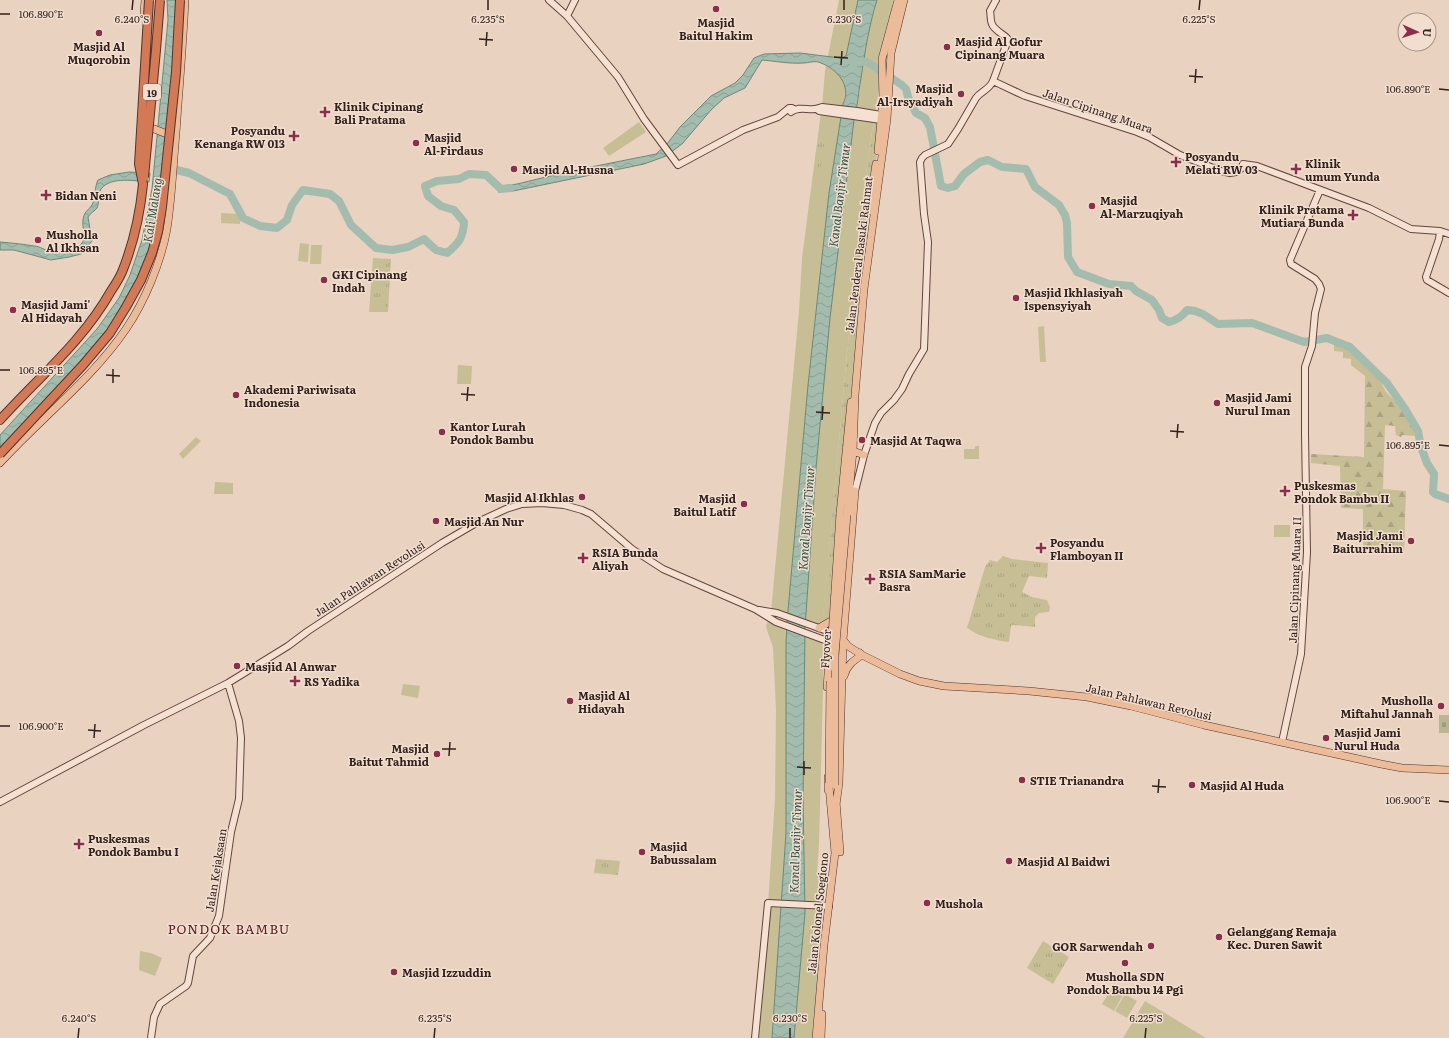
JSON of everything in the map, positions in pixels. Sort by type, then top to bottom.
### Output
[{"type":"highway","points":[[143,184],[139,164],[149,0]]},
{"type":"highway","name":"19","points":[[0,420],[77,340],[101,309],[121,273],[133,236],[141,202],[160,0]]},
{"type":"highway","name":"19","points":[[0,454],[110,334],[141,280],[149,260],[158,232],[162,207],[176,72],[180,0]]},
{"type":"main road","points":[[145,0],[141,124],[171,136]]},
{"type":"main road","points":[[0,463],[105,356],[134,316],[150,281],[162,250],[167,228],[183,56],[185,0]]},
{"type":"main road","name":"Jalan Jenderal Basuki Rahmat","points":[[844,514],[849,491],[853,451],[860,324],[887,118],[886,92],[882,79],[898,0]]},
{"type":"main road","name":"Jalan Jenderal Basuki Rahmat","points":[[887,54],[904,0]]},
{"type":"main road","name":"Jalan Jenderal Basuki Rahmat","points":[[840,644],[845,628],[849,491],[860,294],[881,118],[886,92]]},
{"type":"main road","points":[[173,166],[171,160],[171,136],[175,106],[178,101]]},
{"type":"main road","points":[[853,451],[864,455]]},
{"type":"main road","name":"Jalan Jenderal Basuki Rahmat","points":[[830,632],[840,507],[849,491]]},
{"type":"main road","name":"Flyover","points":[[831,786],[830,656],[844,514]]},
{"type":"main road","points":[[832,604],[836,610],[842,609],[847,586]]},
{"type":"main road","points":[[818,628],[831,621]]},
{"type":"main road","points":[[842,680],[846,668],[851,662],[862,655],[852,646],[846,634],[845,628]]},
{"type":"main road","name":"Jalan Pahlawan Revolusi","points":[[830,632],[840,644],[909,678],[944,686],[1029,691],[1087,697],[1328,753],[1402,768],[1449,770]]},
{"type":"main road","name":"Jalan Kolonel Soegiono","points":[[830,632],[840,644],[842,680],[839,783],[836,805]]},
{"type":"main road","name":"Jalan Kolonel Soegiono","points":[[816,1038],[835,853],[831,786],[826,751],[828,672],[840,644]]},
{"type":"main road","points":[[828,672],[832,668],[837,668],[842,680]]},
{"type":"main road","name":"Jalan Kolonel Soegiono","points":[[821,1038],[824,991],[840,853],[836,805],[831,786]]},
{"type":"street","points":[[549,0],[565,14],[618,77],[644,119],[678,165],[743,130],[778,117],[790,110],[806,108],[817,109],[819,107],[826,110],[870,115],[881,118]]},
{"type":"street","points":[[565,14],[576,0]]},
{"type":"street","points":[[849,491],[875,423],[881,413],[894,400],[902,389],[924,349],[928,242],[920,167],[922,158],[925,155],[940,148],[950,141],[976,98],[990,87],[993,81],[1008,40],[993,27],[991,23],[990,11],[996,0]]},
{"type":"street","name":"Jalan Cipinang Muara","points":[[993,81],[1025,96],[1137,132],[1149,137],[1180,155],[1221,171],[1230,173],[1242,168],[1243,164],[1252,165],[1369,208],[1411,229],[1440,231],[1449,234]]},
{"type":"street","name":"Jalan Cipinang Muara II","points":[[1282,742],[1301,654],[1307,552],[1305,379],[1306,363],[1312,346],[1316,305],[1321,289],[1315,279],[1290,262],[1320,190]]},
{"type":"street","points":[[1440,231],[1439,239],[1426,277],[1427,280],[1449,293]]},
{"type":"street","name":"Jalan Pahlawan Revolusi","points":[[0,802],[144,725],[228,683],[288,646],[308,631],[442,543],[482,520],[506,509],[522,504],[542,502],[564,505],[582,510],[591,514],[632,549],[663,569],[756,609],[776,622],[840,644]]},
{"type":"street","name":"Jalan Pahlawan Revolusi","points":[[756,609],[776,613],[830,632]]},
{"type":"street","name":"Jalan Kejaksaan","points":[[152,1038],[154,1017],[160,1004],[188,983],[193,956],[210,938],[217,922],[220,909],[231,832],[240,793],[241,738],[239,721],[228,683]]},
{"type":"street","points":[[755,1038],[768,903],[829,906]]},
{"type":"green space","points":[[839,0],[858,0],[846,56],[840,58],[837,56],[830,68],[841,77],[845,86],[843,109],[822,107],[825,71]]},
{"type":"green space","points":[[877,0],[893,0],[875,114],[857,111],[865,49],[873,9]]},
{"type":"green space","points":[[821,112],[874,119],[862,201],[822,629],[771,612],[799,311],[802,258]]},
{"type":"green space","points":[[874,119],[881,120],[860,293],[831,621],[822,626],[855,266],[862,202]]},
{"type":"green space","points":[[639,122],[646,132],[609,156],[603,148]]},
{"type":"green space","points":[[820,128],[826,129],[819,184],[812,184]]},
{"type":"green space","points":[[221,213],[240,214],[240,224],[221,223]]},
{"type":"green space","points":[[300,243],[309,244],[308,262],[298,261]]},
{"type":"green space","points":[[311,245],[322,245],[321,264],[310,264]]},
{"type":"green space","points":[[373,258],[391,259],[388,312],[369,312]]},
{"type":"green space","points":[[1044,326],[1046,362],[1040,362],[1038,327]]},
{"type":"green space","points":[[1334,344],[1349,348],[1377,374],[1386,392],[1400,406],[1415,429],[1415,436],[1402,435],[1401,437],[1396,435],[1395,426],[1385,425],[1383,489],[1406,491],[1404,554],[1363,554],[1363,509],[1341,508],[1340,466],[1311,463],[1311,454],[1364,457],[1365,376],[1351,365],[1351,359],[1343,358],[1343,352],[1334,351]]},
{"type":"green space","points":[[458,365],[472,366],[471,384],[457,384]]},
{"type":"green space","points":[[196,437],[201,441],[183,459],[179,454]]},
{"type":"green space","points":[[975,446],[979,446],[979,459],[964,459],[964,449],[975,449]]},
{"type":"green space","points":[[215,482],[233,483],[233,494],[214,494]]},
{"type":"green space","points":[[1274,525],[1290,525],[1290,537],[1274,537]]},
{"type":"green space","points":[[1003,556],[1012,559],[1048,563],[1047,578],[1029,576],[1022,592],[1032,597],[1047,600],[1050,607],[1049,612],[1039,613],[1035,617],[1035,627],[1011,626],[1009,642],[987,638],[967,628],[985,567],[990,560],[997,562]]},
{"type":"green space","points":[[769,618],[821,639],[824,653],[817,872],[821,895],[820,905],[829,906],[816,1038],[755,1038],[768,903],[775,799],[776,710],[773,647],[766,626]]},
{"type":"green space","points":[[403,684],[420,686],[418,698],[401,695]]},
{"type":"green space","points":[[1439,715],[1449,715],[1449,733],[1439,733]]},
{"type":"green space","points":[[596,859],[620,861],[618,875],[594,873]]},
{"type":"green space","points":[[1043,941],[1069,957],[1053,984],[1027,968]]},
{"type":"green space","points":[[140,951],[151,953],[162,958],[155,976],[139,970]]},
{"type":"green space","points":[[1113,986],[1124,993],[1114,1011],[1102,1004]]},
{"type":"green space","points":[[1125,994],[1137,1001],[1127,1018],[1115,1011]]},
{"type":"green space","points":[[1145,1001],[1206,1038],[1123,1038]]},
{"type":"water","name":"Kali Malang","points":[[167,0],[176,0],[174,76],[158,213],[151,247],[132,293],[105,336],[0,451],[0,435],[97,329],[119,298],[130,275],[142,240],[152,189],[168,20]]},
{"type":"water","name":"Kanal Banjir Timur","points":[[858,0],[877,0],[868,39],[854,120],[830,318],[816,468],[805,628],[803,799],[805,913],[794,1038],[772,1038],[786,833],[787,622],[808,385],[829,193],[846,91],[837,74],[832,69],[819,62],[793,63],[762,60],[745,88],[724,98],[711,110],[682,144],[666,156],[644,164],[513,191],[498,192],[502,186],[656,154],[711,96],[735,83],[743,75],[754,58],[764,54],[800,53],[840,58],[846,56]]},
{"type":"water","points":[[129,172],[150,173],[149,182],[130,180],[117,181],[105,185],[101,189],[97,208],[88,217],[92,241],[81,254],[51,260],[14,250],[0,250],[0,242],[36,246],[55,252],[65,252],[79,246],[84,239],[83,222],[85,213],[91,207],[93,202],[98,180],[110,175]]},
{"type":"waterway","points":[[853,62],[867,62],[906,89],[908,97],[916,113],[925,118],[930,127],[941,186],[948,188],[955,186],[964,174],[980,162],[988,160],[1002,167],[1026,169],[1035,187],[1059,205],[1065,215],[1067,223],[1068,257],[1077,272],[1109,284],[1131,286],[1136,291],[1152,300],[1159,310],[1162,318],[1169,322],[1179,318],[1187,310],[1195,311],[1203,314],[1218,324],[1252,323],[1304,342],[1327,338],[1350,347],[1387,383],[1405,409],[1418,431],[1421,447],[1427,463],[1434,474],[1433,492],[1449,499]]},
{"type":"waterway","points":[[168,168],[189,173],[230,194],[243,218],[260,226],[277,228],[287,220],[292,205],[303,190],[330,194],[339,201],[351,225],[376,248],[392,250],[408,247],[424,239],[436,250],[447,253],[460,240],[464,222],[454,210],[441,206],[428,196],[425,186],[437,181],[459,179],[469,174],[486,175],[501,189],[511,188]]},
{"type":"place","name":"Masjid Baitul Hakim","points":[[716,9]]},
{"type":"place","name":"Masjid Al Muqorobin","points":[[99,33]]},
{"type":"place","name":"Masjid Al Gofur Cipinang Muara","points":[[947,47]]},
{"type":"place","name":"Masjid Al-Irsyadiyah","points":[[961,94]]},
{"type":"place","name":"Klinik Cipinang Bali Pratama","points":[[325,112]]},
{"type":"place","name":"Posyandu Kenanga RW 013","points":[[294,136]]},
{"type":"place","name":"Masjid Al-Firdaus","points":[[416,143]]},
{"type":"place","name":"Posyandu Melati RW 03","points":[[1176,162]]},
{"type":"place","name":"Masjid Al-Husna","points":[[514,169]]},
{"type":"place","name":"Klinik umum Yunda","points":[[1296,169]]},
{"type":"place","name":"Bidan Neni","points":[[46,195]]},
{"type":"place","name":"Masjid Al-Marzuqiyah","points":[[1092,206]]},
{"type":"place","name":"Klinik Pratama Mutiara Bunda","points":[[1353,215]]},
{"type":"place","name":"Musholla Al Ikhsan","points":[[38,240]]},
{"type":"place","name":"GKI Cipinang Indah","points":[[324,280]]},
{"type":"place","name":"Masjid Ikhlasiyah Ispensyiyah","points":[[1016,298]]},
{"type":"place","name":"Masjid Jami' Al Hidayah","points":[[13,310]]},
{"type":"place","name":"Akademi Pariwisata Indonesia","points":[[236,395]]},
{"type":"place","name":"Masjid Jami Nurul Iman","points":[[1217,403]]},
{"type":"place","name":"Kantor Lurah Pondok Bambu","points":[[442,432]]},
{"type":"place","name":"Masjid At Taqwa","points":[[862,440]]},
{"type":"place","name":"Puskesmas Pondok Bambu II","points":[[1285,491]]},
{"type":"place","name":"Masjid Al Ikhlas","points":[[582,497]]},
{"type":"place","name":"Masjid Baitul Latif","points":[[744,504]]},
{"type":"place","name":"Masjid An Nur","points":[[436,521]]},
{"type":"place","name":"Masjid Jami Baiturrahim","points":[[1411,541]]},
{"type":"place","name":"Posyandu Flamboyan II","points":[[1041,548]]},
{"type":"place","name":"RSIA Bunda Aliyah","points":[[583,558]]},
{"type":"place","name":"RSIA SamMarie Basra","points":[[870,579]]},
{"type":"place","name":"Masjid Al Anwar","points":[[237,666]]},
{"type":"place","name":"RS Yadika","points":[[295,681]]},
{"type":"place","name":"Masjid Al Hidayah","points":[[570,701]]},
{"type":"place","name":"Musholla Miftahul Jannah","points":[[1441,706]]},
{"type":"place","name":"Masjid Jami Nurul Huda","points":[[1326,738]]},
{"type":"place","name":"Masjid Baitut Tahmid","points":[[437,754]]},
{"type":"place","name":"STIE Trianandra","points":[[1022,780]]},
{"type":"place","name":"Masjid Al Huda","points":[[1192,785]]},
{"type":"place","name":"Puskesmas Pondok Bambu I","points":[[79,844]]},
{"type":"place","name":"Masjid Babussalam","points":[[642,852]]},
{"type":"place","name":"Masjid Al Baidwi","points":[[1009,861]]},
{"type":"place","name":"Mushola","points":[[927,903]]},
{"type":"place","name":"Gelanggang Remaja Kec. Duren Sawit","points":[[1219,937]]},
{"type":"place","name":"GOR Sarwendah","points":[[1151,946]]},
{"type":"place","name":"Musholla SDN Pondok Bambu 14 Pgi","points":[[1125,963]]},
{"type":"place","name":"Masjid Izzuddin","points":[[394,972]]},
{"type":"district","name":"PONDOK BAMBU","points":[[229,928]]}]
